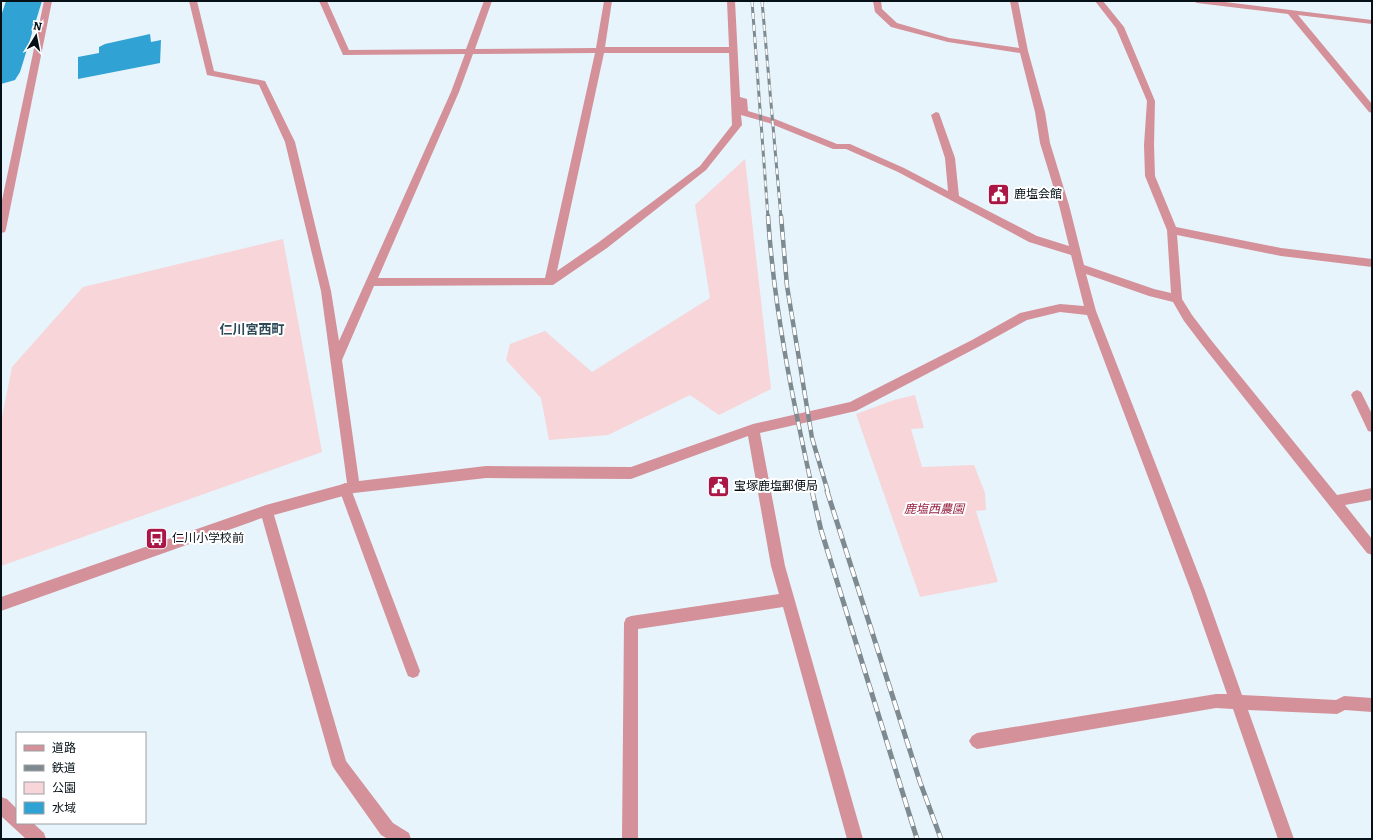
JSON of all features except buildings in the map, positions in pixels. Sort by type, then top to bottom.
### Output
[{"type":"street","points":[[1,229],[48,1]]},
{"type":"street","points":[[193,1],[210,73],[262,83],[290,142],[326,291],[336,360],[350,488],[414,671]]},
{"type":"street","points":[[323,1],[346,53],[733,50]]},
{"type":"street","points":[[336,360],[455,92],[468,52],[488,1]]},
{"type":"street","points":[[549,282],[600,50],[608,1]]},
{"type":"street","points":[[371,282],[549,282],[603,245],[703,168],[737,125],[730,1]]},
{"type":"street","points":[[877,1],[878,10],[894,25],[948,40],[1024,51]]},
{"type":"street","points":[[1014,1],[1024,51],[1040,112],[1045,143],[1064,204],[1091,311],[1198,591],[1286,839]]},
{"type":"street","points":[[1099,1],[1120,27],[1151,101],[1149,145],[1150,176],[1172,230],[1177,299],[1188,318],[1207,343],[1372,549]]},
{"type":"street","points":[[1197,1],[1292,14],[1372,22]]},
{"type":"street","points":[[1292,14],[1372,110]]},
{"type":"street","points":[[736,100],[744,100],[744,113],[772,121],[836,147],[847,146],[901,170],[1033,239],[1075,252]]},
{"type":"street","points":[[936,114],[950,158],[954,197]]},
{"type":"street","points":[[1172,230],[1281,252],[1372,263]]},
{"type":"street","points":[[1079,267],[1153,293],[1177,299]]},
{"type":"street","points":[[1,604],[266,511],[350,488],[486,472],[631,473],[753,429],[852,407],[976,343],[1024,316],[1060,308],[1091,311]]},
{"type":"street","points":[[1357,395],[1372,427]]},
{"type":"street","points":[[753,429],[778,566],[855,839]]},
{"type":"street","points":[[1333,502],[1372,494]]},
{"type":"street","points":[[266,511],[340,765],[387,829],[403,839]]},
{"type":"street","points":[[630,839],[631,623],[787,600]]},
{"type":"street","points":[[977,741],[1216,701],[1336,707],[1344,703],[1372,705]]},
{"type":"street","points":[[1,805],[16,819]]},
{"type":"street","points":[[22,824],[38,839]]},
{"type":"green space","points":[[745,159],[771,389],[719,415],[690,395],[608,435],[549,440],[541,398],[506,360],[510,344],[545,331],[592,372],[710,298],[695,205]]},
{"type":"green space","points":[[283,239],[322,452],[1,566],[1,422],[12,367],[83,287]]},
{"type":"green space","name":"鹿塩西農園","points":[[915,395],[924,428],[911,429],[922,467],[974,465],[985,493],[986,510],[976,511],[998,582],[920,597],[856,414],[894,400]]},
{"type":"water","points":[[150,34],[151,42],[161,40],[160,63],[78,79],[78,57],[99,53],[99,47],[105,44]]},
{"type":"waterway","points":[[1,72],[24,1]]},
{"type":"railway","points":[[752,1],[768,217]]},
{"type":"railway","points":[[762,1],[781,217]]},
{"type":"railway","points":[[768,216],[775,286],[785,355],[813,492]]},
{"type":"railway","points":[[781,216],[787,286],[812,438],[828,492]]},
{"type":"railway","points":[[812,491],[821,530],[917,839]]},
{"type":"railway","points":[[827,491],[920,782],[941,839]]},
{"type":"place","name":"鹿塩会館","points":[[999,194]]},
{"type":"place","name":"宝塚鹿塩郵便局","points":[[718,486]]},
{"type":"place","name":"仁川小学校前","points":[[156,538]]},
{"type":"district","name":"仁川宮西町","points":[[252,329]]}]
